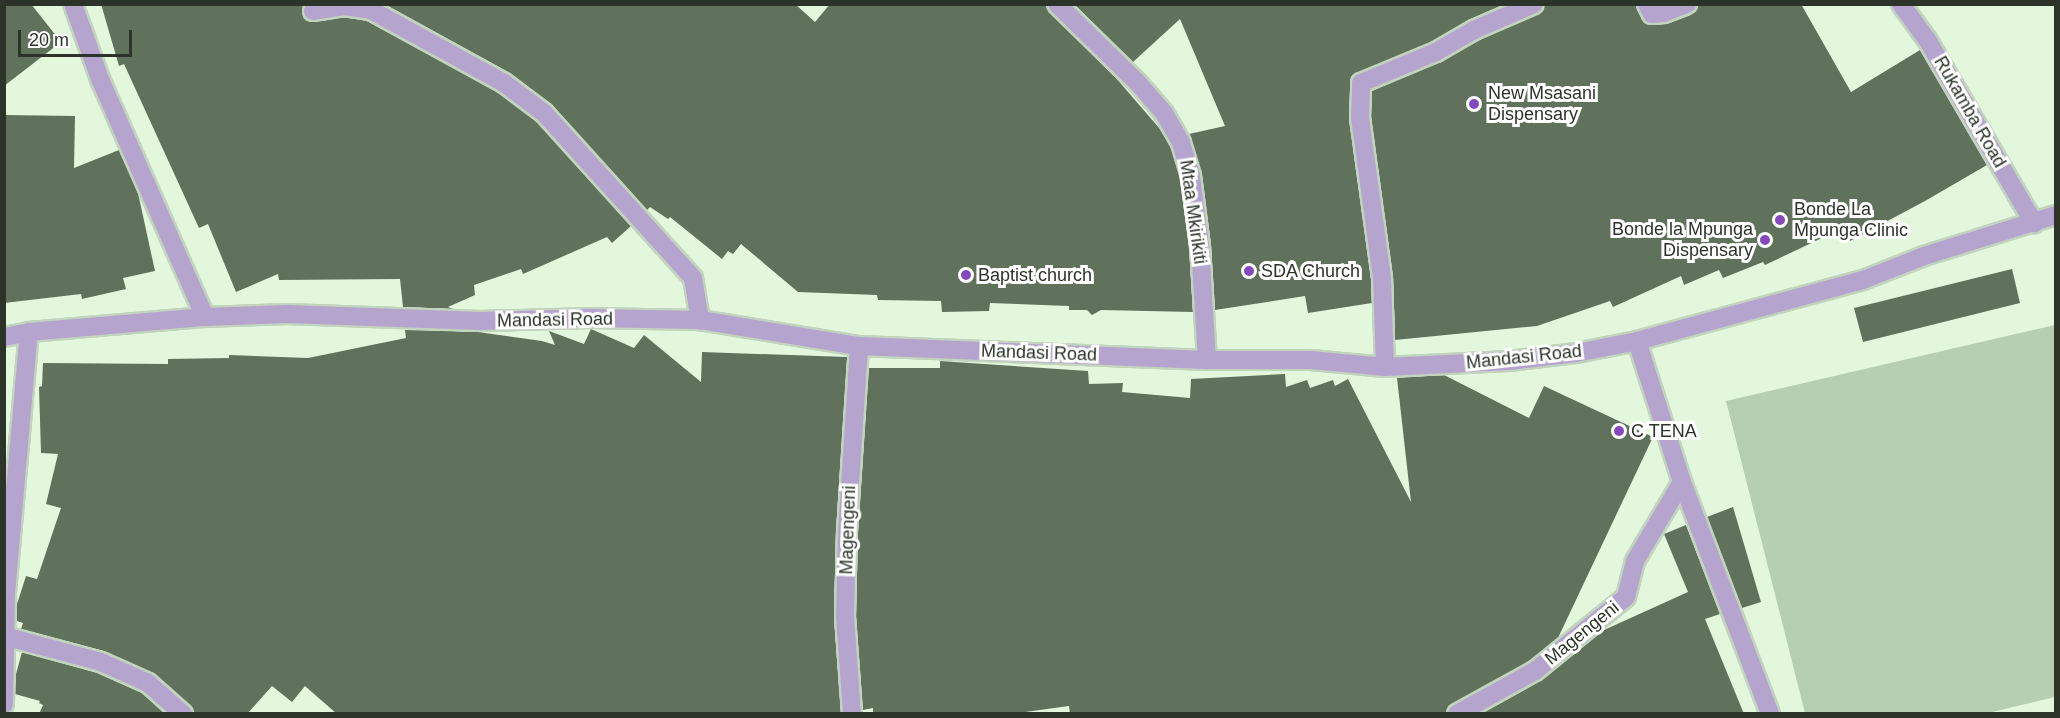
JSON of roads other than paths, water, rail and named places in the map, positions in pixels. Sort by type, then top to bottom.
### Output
[{"type":"street","points":[[74,4],[100,79],[205,317]]},
{"type":"street","name":"Mtaa Mkirikiti","points":[[1057,4],[1137,82],[1164,113],[1181,143],[1191,176],[1199,234],[1207,360]]},
{"type":"street","points":[[1385,367],[1382,278],[1360,118],[1361,83],[1436,52],[1474,30],[1534,4]]},
{"type":"street","points":[[1647,4],[1652,14],[1687,4]]},
{"type":"street","name":"Rukamba Road","points":[[1900,4],[1928,41],[2034,223]]},
{"type":"street","points":[[313,11],[343,6],[371,10],[504,83],[544,112],[693,278],[700,320]]},
{"type":"street","name":"Mandasi Road","points":[[4,337],[29,332],[205,317],[287,315],[482,321],[590,318],[700,320],[859,346],[1207,360],[1311,360],[1385,367],[1509,361],[1576,353],[1636,341],[1863,280],[1924,256],[2055,215]]},
{"type":"street","points":[[4,704],[6,593],[29,332]]},
{"type":"street","points":[[1636,341],[1682,482],[1770,714]]},
{"type":"street","name":"Magengeni","points":[[852,714],[845,607],[847,532],[859,346]]},
{"type":"street","name":"Magengeni","points":[[1457,714],[1535,671],[1626,597],[1635,561],[1682,482]]},
{"type":"street","points":[[5,636],[101,662],[148,683],[183,714]]},
{"type":"place","name":"New Msasani Dispensary","points":[[1474,104]]},
{"type":"place","name":"Bonde La Mpunga Clinic","points":[[1780,220]]},
{"type":"place","name":"Bonde la Mpunga Dispensary","points":[[1765,240]]},
{"type":"place","name":"SDA Church","points":[[1249,271]]},
{"type":"place","name":"Baptist church","points":[[966,275]]},
{"type":"place","name":"C TENA","points":[[1619,431]]}]
